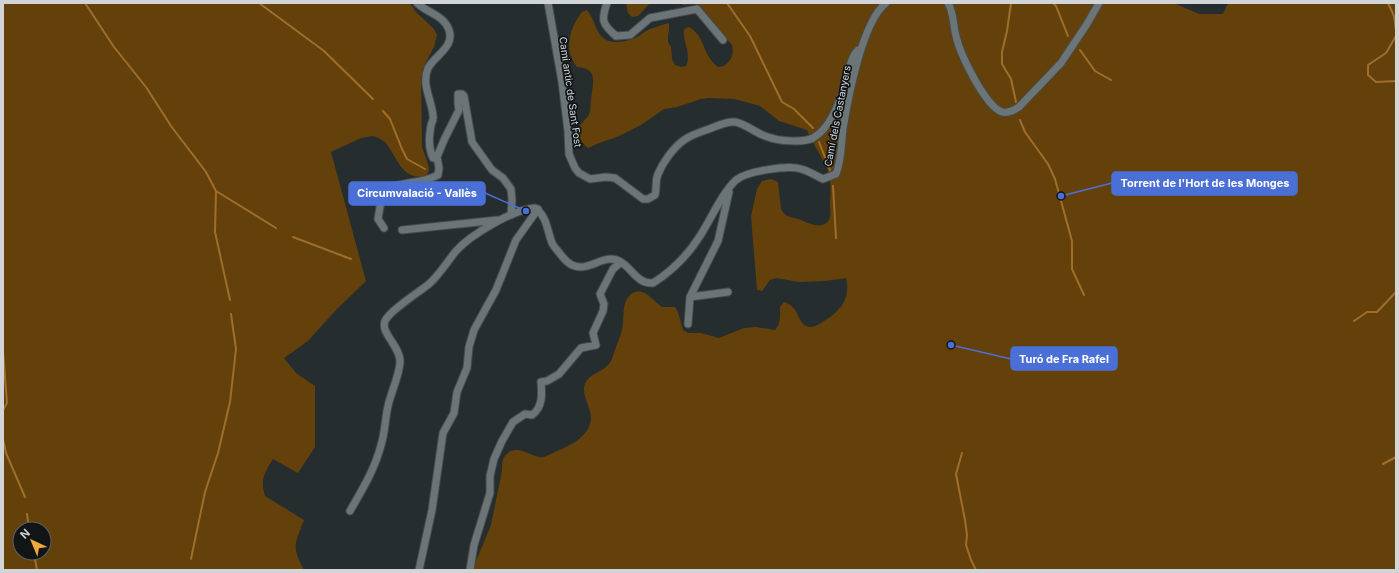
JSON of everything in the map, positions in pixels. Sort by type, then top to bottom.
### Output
[{"type":"street","points":[[417,3],[423,9],[437,15],[444,21],[449,29],[450,37],[447,46],[429,67],[425,79],[434,117],[429,144],[433,158],[437,157]]},
{"type":"street","name":"Camí antic de Sant Fost","points":[[548,3],[562,82],[568,130],[569,154],[574,168],[579,173],[590,179],[610,176],[615,178],[643,199],[648,199],[655,195],[658,175],[664,164],[679,144],[696,134],[722,124],[735,122],[768,138],[802,141],[814,137],[825,128],[836,109],[851,60],[858,50],[862,50]]},
{"type":"street","points":[[607,3],[602,14],[606,27],[616,36],[630,35],[650,18],[697,9],[723,40]]},
{"type":"street","name":"Camí dels Castanyers","points":[[730,188],[741,176],[785,168],[801,169],[823,179],[836,174],[840,164],[845,115],[862,50],[871,23],[878,11],[886,3]]},
{"type":"street","points":[[948,3],[951,7],[955,36],[972,74],[989,102],[1003,113],[1012,112],[1019,107],[1056,68],[1087,24],[1099,3]]},
{"type":"street","points":[[384,228],[378,219],[380,201],[386,189],[396,184],[430,179],[438,175],[439,168],[437,157],[459,110],[458,94],[462,94],[464,96],[472,142],[492,170],[503,178],[511,189],[511,215]]},
{"type":"street","points":[[350,511],[377,458],[382,444],[388,406],[400,363],[397,347],[386,333],[384,327],[385,321],[408,299],[430,283],[457,251],[468,241],[502,219],[530,208],[535,208],[538,209],[544,217],[553,245],[568,263],[578,267],[585,267],[605,259],[613,258],[621,262],[639,280],[648,284],[653,283],[683,259],[700,237],[730,188]]},
{"type":"street","points":[[688,324],[690,297],[718,241],[730,188]]},
{"type":"street","points":[[419,570],[432,510],[443,433],[454,413],[457,392],[467,368],[469,347],[474,330],[496,290],[516,240],[538,209]]},
{"type":"street","points":[[402,230],[502,219]]},
{"type":"street","points":[[470,570],[474,545],[490,493],[490,476],[494,459],[502,441],[513,422],[525,414],[532,416],[538,411],[542,396],[541,382],[547,381],[559,374],[581,348],[596,345],[593,333],[603,311],[604,304],[600,294],[613,269],[621,262]]},
{"type":"street","points":[[690,297],[728,292]]},
{"type":"shaded area","points":[[3,3],[410,3],[416,12],[434,29],[437,35],[434,47],[423,68],[421,79],[422,147],[428,164],[429,170],[427,175],[412,175],[406,172],[401,167],[385,142],[373,136],[361,138],[331,152],[366,281],[335,311],[308,341],[284,358],[296,373],[315,386],[315,447],[298,473],[273,459],[265,473],[263,481],[265,496],[304,520],[298,535],[296,550],[304,570],[3,570]]},
{"type":"shaded area","points":[[626,3],[650,3],[638,16],[632,17],[628,13]]},
{"type":"shaded area","points":[[681,3],[1174,3],[1199,14],[1223,14],[1228,3],[1396,3],[1396,570],[474,570],[476,561],[491,525],[504,457],[511,451],[516,450],[539,457],[544,457],[580,439],[588,430],[591,415],[584,393],[585,384],[587,380],[606,367],[611,361],[622,330],[625,303],[630,295],[639,291],[649,296],[662,307],[675,307],[683,330],[688,333],[701,333],[719,338],[744,328],[756,327],[775,330],[779,322],[780,307],[784,302],[793,308],[802,323],[810,327],[814,326],[835,313],[846,298],[846,278],[825,281],[799,282],[776,278],[770,280],[762,291],[757,290],[751,216],[757,189],[762,181],[771,179],[778,182],[781,209],[787,216],[817,225],[825,224],[830,217],[830,179],[828,171],[807,130],[779,121],[760,106],[734,99],[708,98],[677,107],[664,109],[641,125],[617,137],[588,148],[581,141],[577,130],[590,112],[593,78],[589,70],[577,67],[570,53],[569,46],[571,32],[582,12],[587,10],[602,37],[605,40],[614,42],[623,42],[637,37],[650,29],[669,23],[668,42],[671,47],[672,59],[675,65],[681,67],[686,66],[688,61],[684,29],[689,27],[699,36],[713,62],[718,67],[724,66],[732,57],[732,45],[695,4],[683,5]]},
{"type":"waterway","points":[[85,3],[114,47],[146,87],[171,126],[206,172],[216,191],[215,232],[230,300]]},
{"type":"waterway","points":[[259,3],[324,51],[373,99]]},
{"type":"waterway","points":[[727,3],[750,36],[782,102],[794,109],[813,128]]},
{"type":"waterway","points":[[1011,3],[1002,52],[1002,64],[1011,79],[1016,102]]},
{"type":"waterway","points":[[1053,3],[1056,6],[1068,36]]},
{"type":"waterway","points":[[1388,3],[1394,16],[1396,31]]},
{"type":"waterway","points":[[1396,36],[1386,53],[1368,65],[1368,75],[1376,82],[1396,81]]},
{"type":"waterway","points":[[1080,50],[1095,71],[1111,80]]},
{"type":"waterway","points":[[383,111],[390,119],[407,159],[425,169]]},
{"type":"waterway","points":[[1020,120],[1025,132],[1048,164],[1055,179],[1072,241],[1072,269],[1084,295]]},
{"type":"waterway","points":[[819,142],[830,170]]},
{"type":"waterway","points":[[833,186],[836,238]]},
{"type":"waterway","points":[[216,191],[276,228]]},
{"type":"waterway","points":[[293,237],[351,259]]},
{"type":"waterway","points":[[1354,321],[1367,312],[1377,312],[1396,292]]},
{"type":"waterway","points":[[191,559],[205,492],[218,453],[230,402],[236,349],[231,314]]},
{"type":"waterway","points":[[3,351],[7,403],[3,410]]},
{"type":"waterway","points":[[3,439],[6,453],[25,497]]},
{"type":"waterway","points":[[962,453],[956,474],[965,520],[967,535],[966,545],[976,570]]},
{"type":"waterway","points":[[1383,464],[1396,457]]},
{"type":"waterway","points":[[27,514],[28,521]]},
{"type":"waterway","points":[[35,561],[37,570]]},
{"type":"place","name":"Torrent de l'Hort de les Monges","points":[[1061,196]]},
{"type":"place","name":"Circumvalació - Vallès","points":[[526,211]]},
{"type":"place","name":"Turó de Fra Rafel","points":[[951,345]]}]
